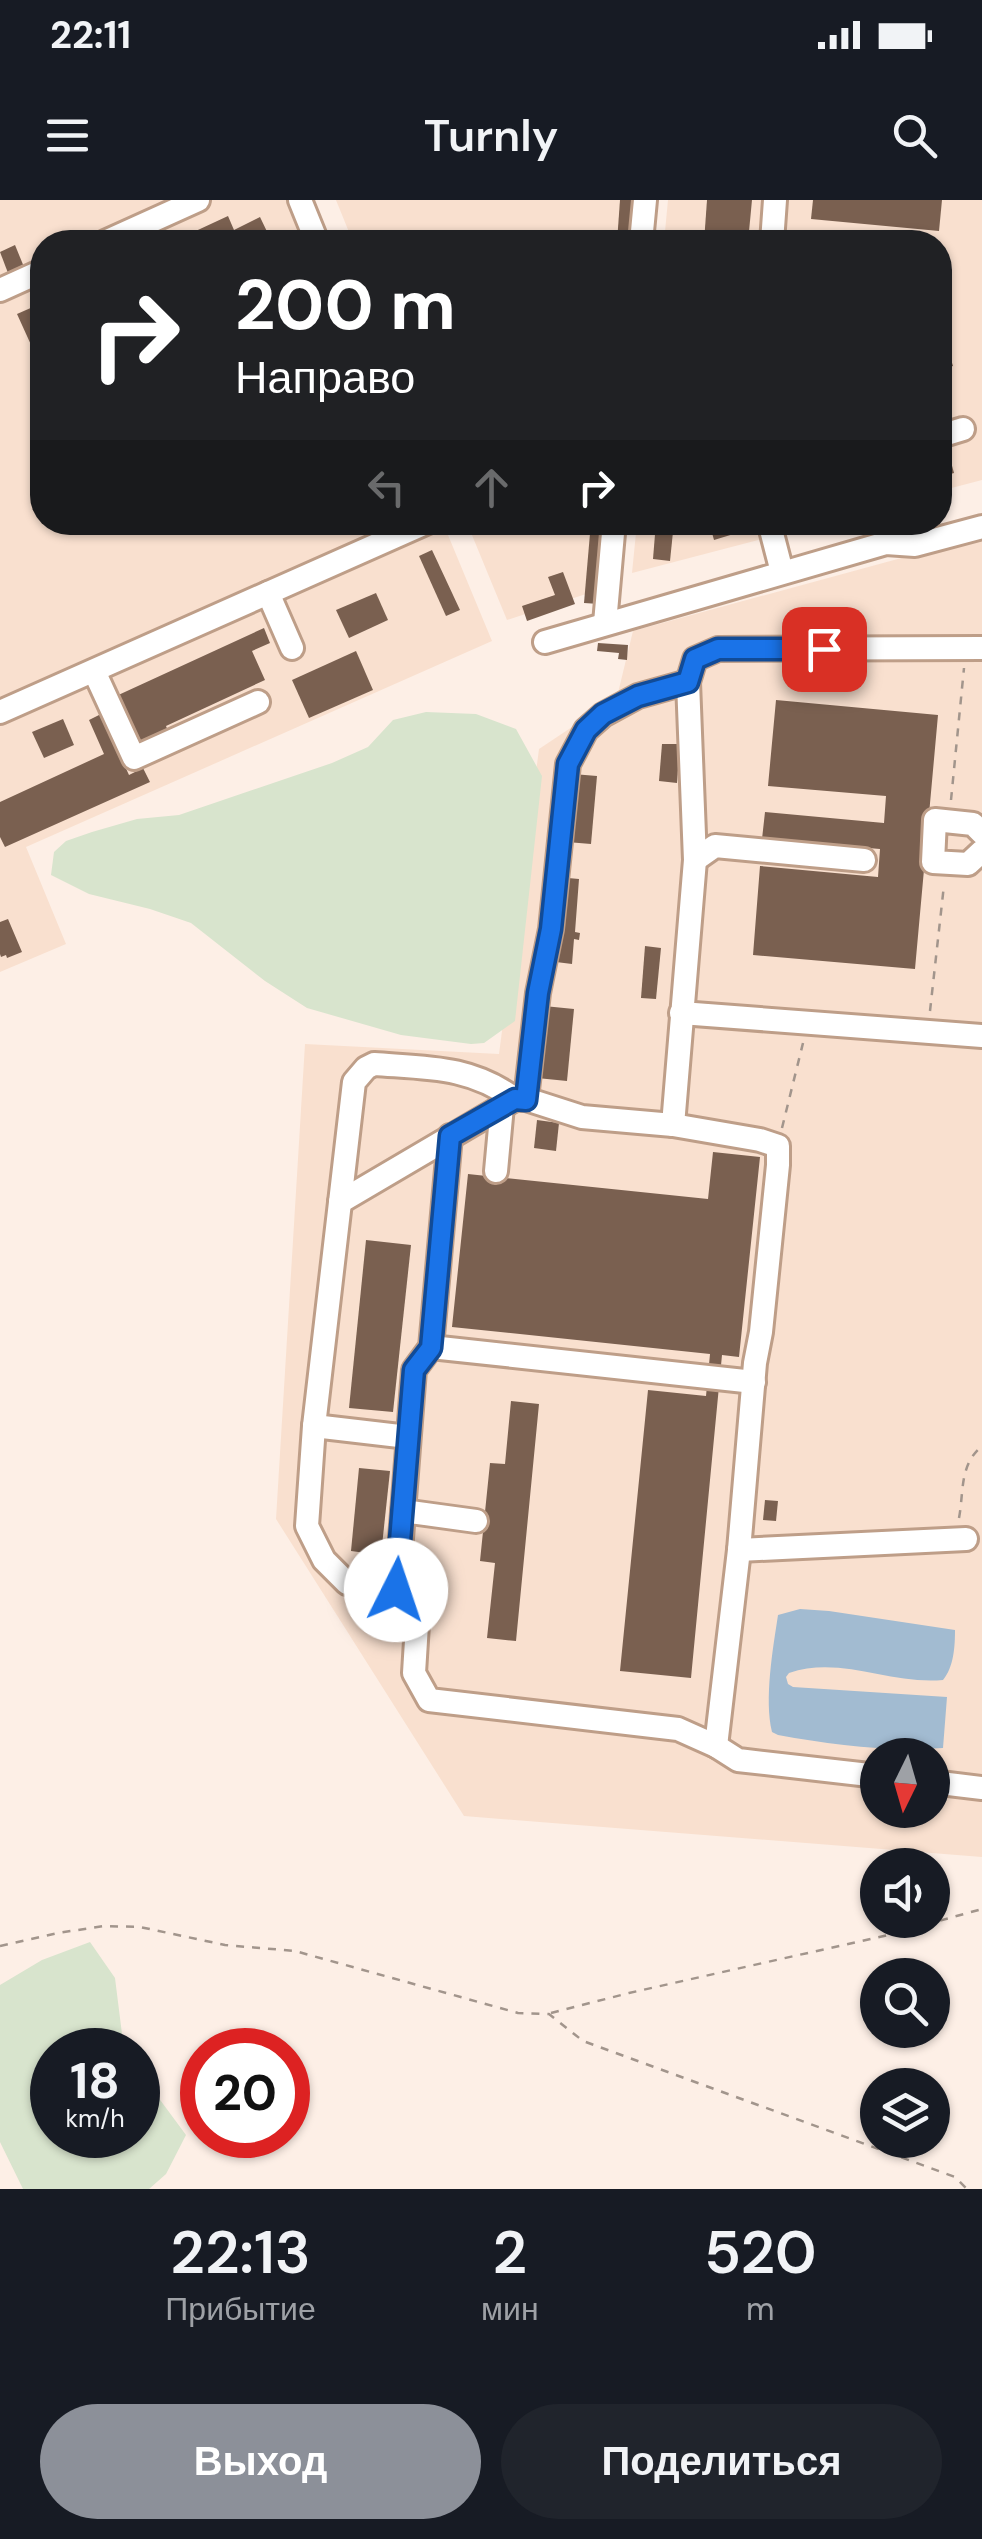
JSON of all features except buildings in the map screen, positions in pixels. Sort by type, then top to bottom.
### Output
[{"type":"lane","points":[[131,230],[198,200]]},
{"type":"lane","points":[[300,200],[312,230]]},
{"type":"lane","points":[[642,230],[645,200]]},
{"type":"lane","points":[[773,230],[775,200]]},
{"type":"lane","points":[[0,290],[30,276]]},
{"type":"lane","points":[[952,432],[964,429]]},
{"type":"lane","points":[[545,642],[886,542],[915,545],[982,527]]},
{"type":"lane","points":[[0,712],[399,535]]},
{"type":"lane","points":[[604,623],[613,535]]},
{"type":"lane","points":[[772,535],[782,572]]},
{"type":"lane","points":[[268,593],[292,648]]},
{"type":"lane","points":[[672,1125],[695,860],[688,682],[695,659],[718,649],[974,648]]},
{"type":"lane","points":[[94,670],[134,758],[258,702]]},
{"type":"lane","points":[[496,1171],[515,1102],[551,929],[568,764],[586,730],[603,714],[638,696],[688,682]]},
{"type":"lane","points":[[982,833],[973,824],[935,820],[933,862],[968,864],[982,851]]},
{"type":"lane","points":[[695,860],[715,846],[864,860]]},
{"type":"lane","points":[[681,1013],[982,1036]]},
{"type":"lane","points":[[716,1746],[762,1332],[778,1146],[672,1125],[582,1116],[515,1102],[501,1089],[451,1069],[374,1064],[366,1068],[354,1082],[314,1426],[306,1526],[324,1560],[347,1583],[420,1592],[414,1672],[429,1700],[678,1729],[738,1760],[860,1774]]},
{"type":"lane","points":[[340,1202],[515,1102]]},
{"type":"lane","points":[[396,1590],[414,1370],[431,1348],[450,1136]]},
{"type":"lane","points":[[431,1348],[754,1382]]},
{"type":"lane","points":[[314,1426],[408,1437]]},
{"type":"lane","points":[[402,1511],[476,1521]]},
{"type":"lane","points":[[739,1550],[962,1539]]},
{"type":"lane","points":[[950,1784],[982,1788]]},
{"type":"path","points":[[949,821],[974,648]]},
{"type":"path","points":[[928,1031],[946,863]]},
{"type":"path","points":[[778,1146],[808,1022]]},
{"type":"path","points":[[962,1539],[965,1470],[982,1446]]},
{"type":"path","points":[[1,1945],[104,1926],[140,1927],[225,1944],[295,1951],[518,2013],[549,2014],[629,1992],[888,1935],[982,1909]]},
{"type":"path","points":[[549,2014],[583,2040],[955,2177],[967,2189]]},
{"type":"shaded area","points":[[0,200],[310,200],[323,230],[30,230],[30,535],[448,535],[492,641],[26,847],[66,944],[0,972]]},
{"type":"shaded area","points":[[336,200],[629,200],[625,230],[348,230]]},
{"type":"shaded area","points":[[668,200],[982,200],[982,480],[952,488],[952,230],[665,230]]},
{"type":"shaded area","points":[[472,535],[595,535],[589,593],[507,620]]},
{"type":"shaded area","points":[[636,535],[777,535],[632,573]]},
{"type":"shaded area","points":[[982,536],[982,1857],[950,1854],[950,1848],[868,1848],[464,1816],[276,1519],[305,1044],[499,1054],[539,749],[617,697],[633,631]]},
{"type":"green space","points":[[426,712],[476,714],[516,729],[542,776],[515,1021],[484,1043],[401,1035],[307,1008],[265,981],[191,923],[89,894],[51,875],[54,852],[66,841],[137,819],[179,815],[332,763],[368,747],[393,720]]},
{"type":"green space","points":[[90,1942],[115,1978],[121,2028],[30,2028],[30,2158],[160,2158],[160,2100],[180,2127],[180,2147],[166,2174],[149,2189],[23,2189],[0,2142],[0,1985],[42,1960]]},
{"type":"water","points":[[800,1609],[829,1611],[955,1630],[952,1663],[943,1680],[827,1667],[808,1668],[786,1677],[793,1687],[947,1697],[944,1738],[860,1738],[860,1747],[772,1732],[769,1689],[778,1615]]},
{"type":"route","points":[[396,1590],[414,1370],[431,1348],[450,1136],[515,1099],[526,1100],[538,993],[551,929],[568,764],[586,730],[603,714],[638,696],[688,682],[695,659],[718,649],[824,649]]}]
